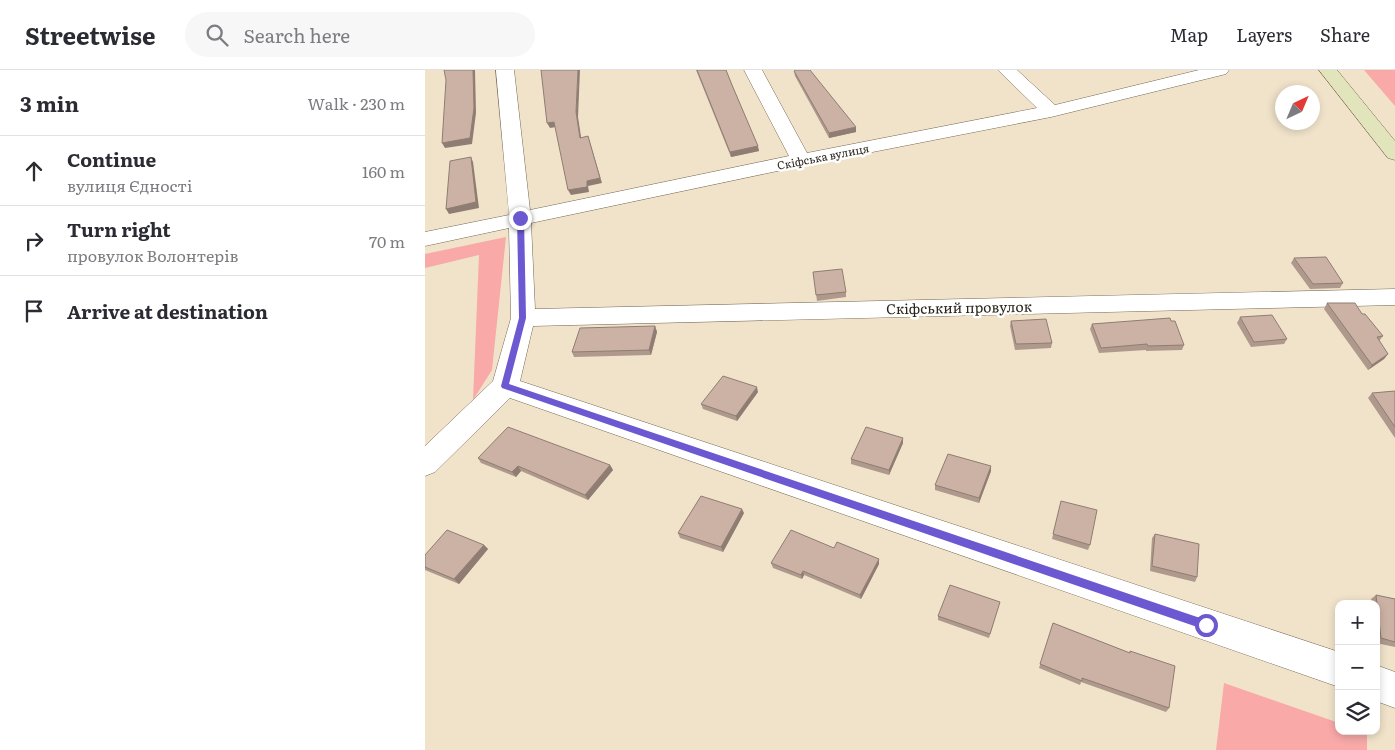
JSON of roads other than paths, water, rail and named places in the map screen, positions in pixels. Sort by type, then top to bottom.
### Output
[{"type":"street","points":[[425,464],[505,386],[523,318],[520,218],[505,70]]},
{"type":"street","points":[[753,70],[801,160]]},
{"type":"street","points":[[1007,70],[1051,111]]},
{"type":"street","name":"Скіфська вулиця","points":[[425,239],[801,160],[1051,111],[1220,70]]},
{"type":"street","points":[[1328,70],[1395,154]]},
{"type":"street","name":"Скіфський провулок","points":[[523,318],[1395,297]]},
{"type":"street","points":[[505,386],[1335,669]]},
{"type":"street","points":[[1380,684],[1395,690]]}]
